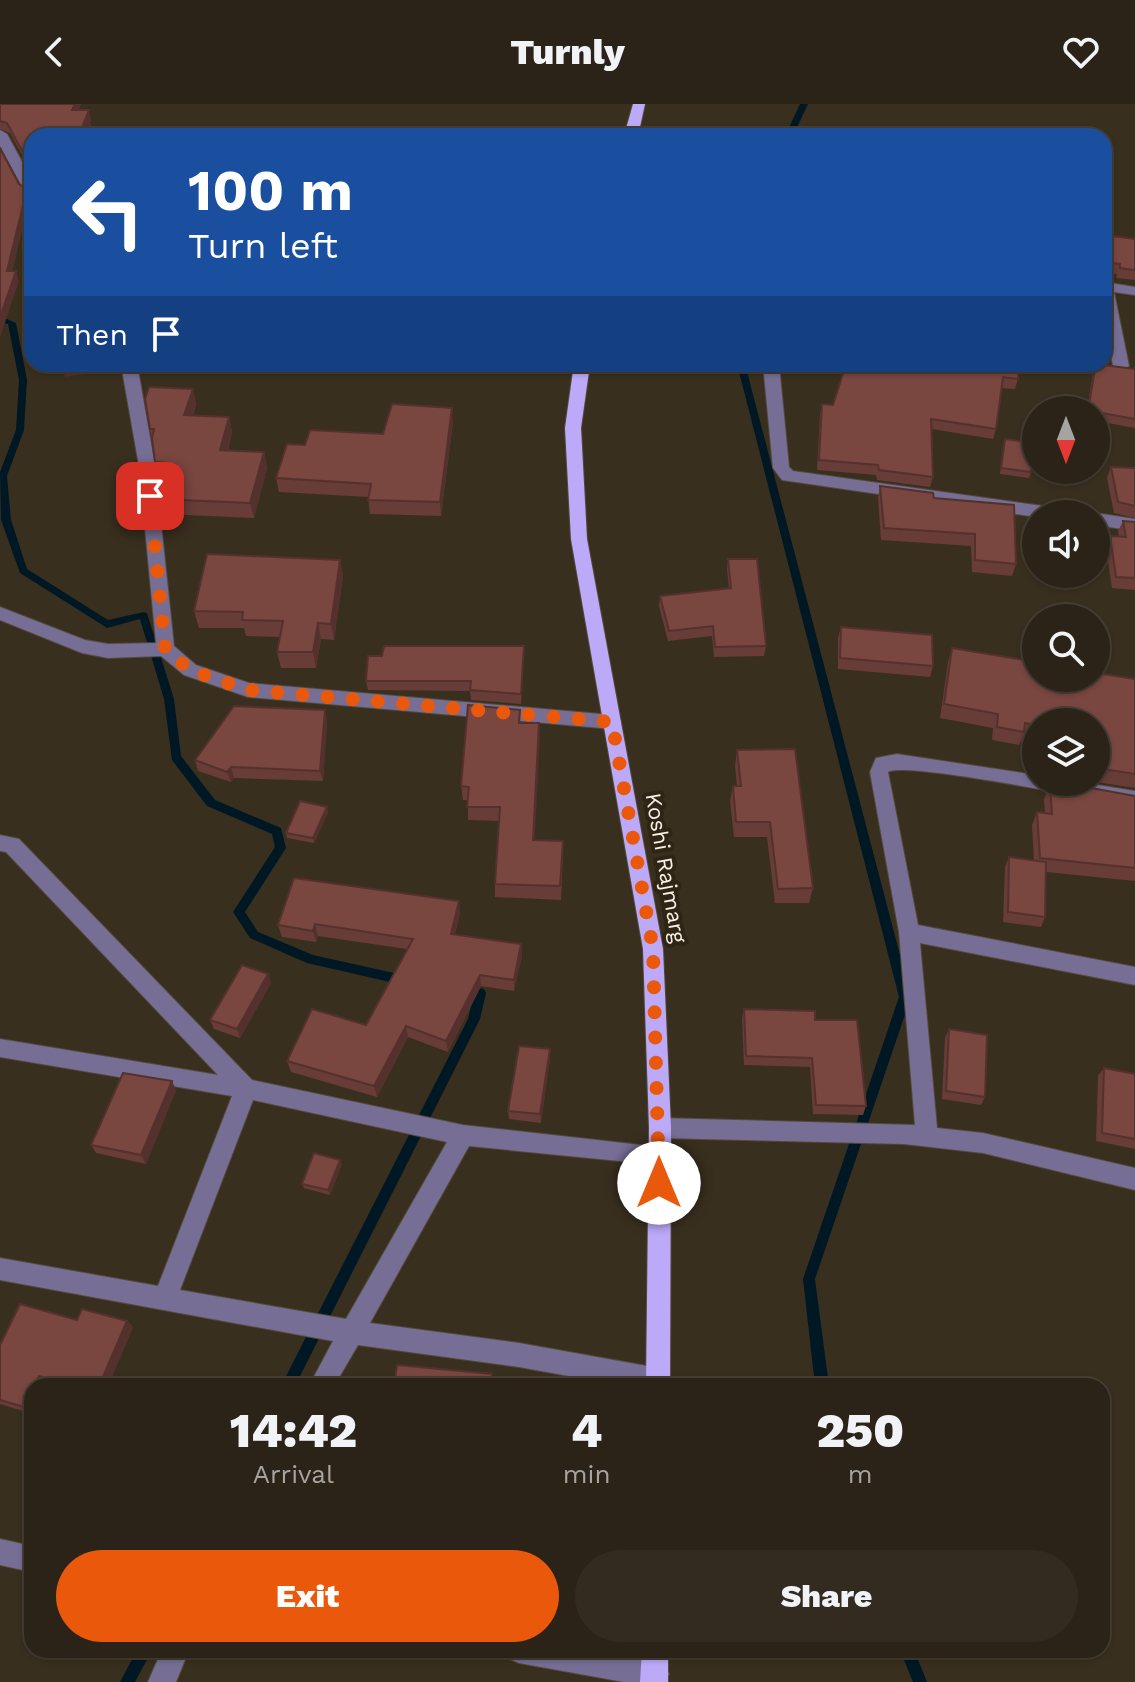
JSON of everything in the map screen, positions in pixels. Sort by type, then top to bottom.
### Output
[{"type":"main road","points":[[633,128],[639,104]]},
{"type":"main road","name":"Koshi Rajmarg","points":[[581,372],[573,428],[579,539],[653,949],[660,1128],[658,1378]]},
{"type":"street","points":[[1,138],[24,178]]},
{"type":"street","points":[[1112,288],[1135,291]]},
{"type":"street","points":[[1112,311],[1128,367]]},
{"type":"street","points":[[130,372],[147,466],[161,649]]},
{"type":"street","points":[[772,372],[781,468],[788,476],[1022,509]]},
{"type":"street","points":[[1110,521],[1135,525]]},
{"type":"street","points":[[0,613],[82,646],[108,651],[161,649],[190,670],[248,690],[612,722]]},
{"type":"street","points":[[916,1135],[909,932],[879,772],[883,763],[897,761],[952,768],[1135,799]]},
{"type":"street","points":[[0,843],[12,845],[246,1089]]},
{"type":"street","points":[[909,932],[1135,976]]},
{"type":"street","points":[[0,1048],[246,1089],[463,1135],[660,1155]]},
{"type":"street","points":[[165,1298],[246,1089]]},
{"type":"street","points":[[660,1128],[916,1135],[983,1143],[1135,1179]]},
{"type":"street","points":[[324,1378],[344,1330],[463,1135]]},
{"type":"street","points":[[0,1269],[344,1330],[519,1355],[633,1378]]},
{"type":"street","points":[[0,1552],[24,1557]]},
{"type":"street","points":[[162,1682],[172,1658]]},
{"type":"street","points":[[576,1658],[655,1669]]},
{"type":"building","points":[[0,104],[75,104],[72,110],[89,110],[83,125],[90,125],[89,128],[24,128],[24,154],[7,123],[0,121]]},
{"type":"building","points":[[0,148],[19,184],[24,187],[24,201],[7,271],[16,271],[0,317]]},
{"type":"building","points":[[1112,236],[1135,239],[1135,270],[1120,268],[1120,264],[1112,263]]},
{"type":"building","points":[[1112,366],[1135,369],[1135,419],[1110,415],[1110,396],[1090,396],[1095,372],[1112,372]]},
{"type":"building","points":[[843,372],[1018,372],[1018,379],[1003,377],[996,429],[931,419],[933,477],[879,470],[878,465],[819,460],[822,404],[833,405]]},
{"type":"building","points":[[149,387],[193,389],[184,415],[229,417],[220,450],[264,452],[250,503],[159,499],[169,463],[155,462],[154,429],[150,429],[145,399]]},
{"type":"building","points":[[392,404],[452,408],[440,502],[368,500],[371,484],[276,478],[287,444],[305,445],[310,430],[383,434]]},
{"type":"building","points":[[1005,439],[1022,441],[1022,471],[1001,468]]},
{"type":"building","points":[[1111,467],[1135,468],[1135,506],[1118,502]]},
{"type":"building","points":[[880,486],[933,493],[934,498],[1014,505],[1016,564],[975,560],[975,534],[884,528]]},
{"type":"building","points":[[1123,521],[1135,522],[1135,578],[1116,577],[1110,536],[1126,537]]},
{"type":"building","points":[[207,554],[340,560],[331,624],[318,623],[313,652],[277,652],[283,621],[242,620],[243,612],[194,611]]},
{"type":"building","points":[[728,559],[757,559],[766,646],[715,647],[713,626],[669,631],[660,596],[731,588]]},
{"type":"building","points":[[841,627],[932,635],[933,666],[840,658]]},
{"type":"building","points":[[384,646],[524,646],[521,694],[470,690],[471,681],[366,681],[368,656],[382,656]]},
{"type":"building","points":[[952,648],[1022,660],[1022,692],[1110,692],[1110,675],[1135,679],[1135,774],[1110,770],[1110,708],[1022,708],[1022,732],[997,727],[998,714],[944,704]]},
{"type":"building","points":[[468,705],[520,710],[519,723],[539,723],[533,840],[563,841],[560,886],[495,884],[500,807],[467,807],[469,787],[461,786]]},
{"type":"building","points":[[234,706],[325,710],[320,771],[231,767],[227,772],[195,760]]},
{"type":"building","points":[[795,749],[813,888],[778,889],[770,822],[736,822],[733,786],[741,786],[737,750]]},
{"type":"building","points":[[1110,791],[1135,796],[1135,868],[1040,858],[1037,812],[1052,814],[1051,796],[1110,796]]},
{"type":"building","points":[[300,801],[327,807],[313,838],[286,833]]},
{"type":"building","points":[[1009,857],[1046,862],[1045,917],[1008,912]]},
{"type":"building","points":[[294,878],[459,901],[451,934],[521,944],[514,980],[480,975],[446,1041],[406,1026],[374,1086],[287,1061],[312,1009],[366,1025],[413,939],[315,924],[313,931],[278,925]]},
{"type":"building","points":[[242,965],[268,974],[237,1029],[210,1020]]},
{"type":"building","points":[[744,1009],[815,1011],[815,1020],[857,1020],[866,1106],[816,1105],[812,1058],[746,1056]]},
{"type":"building","points":[[949,1029],[987,1035],[985,1097],[946,1091]]},
{"type":"building","points":[[519,1046],[550,1049],[540,1114],[508,1111]]},
{"type":"building","points":[[1104,1068],[1135,1074],[1135,1139],[1102,1133]]},
{"type":"building","points":[[123,1073],[172,1081],[141,1155],[91,1145]]},
{"type":"building","points":[[314,1153],[340,1160],[328,1190],[302,1184]]},
{"type":"building","points":[[20,1304],[77,1320],[82,1309],[127,1321],[102,1378],[24,1378],[24,1407],[0,1400],[0,1345]]},
{"type":"building","points":[[397,1365],[492,1374],[492,1378],[395,1378]]},
{"type":"waterway","points":[[793,128],[804,104]]},
{"type":"waterway","points":[[0,319],[12,323],[23,380],[20,430],[3,476],[6,520],[23,571],[107,624],[144,615],[169,699],[176,757],[211,803],[277,831],[281,848],[239,912],[254,935],[311,960],[403,980]]},
{"type":"waterway","points":[[743,372],[905,997],[809,1279],[821,1378]]},
{"type":"waterway","points":[[292,1378],[474,1019],[480,993],[464,990]]},
{"type":"waterway","points":[[127,1682],[140,1658]]},
{"type":"waterway","points":[[910,1658],[920,1682]]},
{"type":"route","points":[[150,496],[165,649],[190,670],[248,690],[612,722],[653,949],[660,1128],[659,1183]]}]
